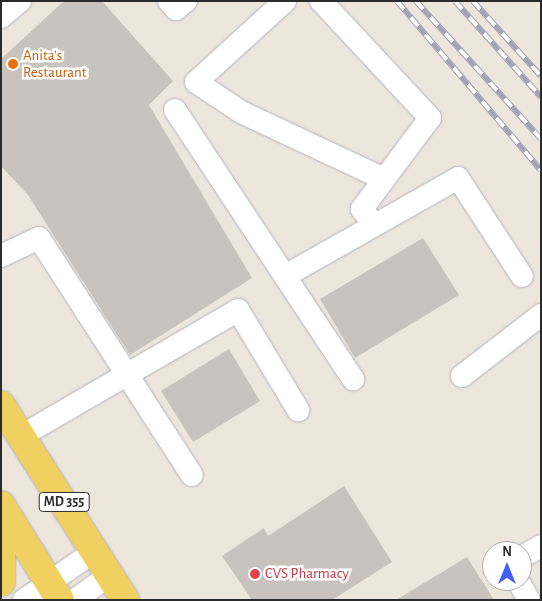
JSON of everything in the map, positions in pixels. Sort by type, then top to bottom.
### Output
[{"type":"main road","name":"MD 355","points":[[1,405],[111,574],[125,600]]},
{"type":"main road","points":[[1,505],[54,591]]},
{"type":"main road","points":[[1,532],[1,582]]},
{"type":"street","points":[[1,17],[20,1]]},
{"type":"street","points":[[169,1],[176,9],[186,1]]},
{"type":"street","points":[[285,1],[196,82],[241,112],[384,179]]},
{"type":"street","points":[[321,1],[430,118],[362,209],[374,226]]},
{"type":"street","points":[[175,110],[353,379]]},
{"type":"street","points":[[285,276],[458,178],[522,276]]},
{"type":"street","points":[[1,256],[39,238],[125,375],[192,475]]},
{"type":"street","points":[[21,436],[78,399],[125,375],[238,310],[298,410]]},
{"type":"street","points":[[462,376],[541,315]]},
{"type":"street","points":[[24,600],[54,591],[95,551]]},
{"type":"street","points":[[75,600],[111,574]]},
{"type":"building","points":[[64,1],[102,1],[173,81],[149,105],[252,278],[130,355],[28,195],[1,166],[1,59]]},
{"type":"building","points":[[423,238],[459,295],[355,358],[320,299]]},
{"type":"building","points":[[229,349],[260,401],[193,442],[161,391]]},
{"type":"building","name":"CVS Pharmacy","points":[[344,486],[392,562],[332,600],[252,600],[222,556],[264,528],[268,536]]},
{"type":"building","points":[[467,557],[482,581],[482,591],[488,591],[494,600],[396,600]]},
{"type":"railway","points":[[397,1],[541,170]]},
{"type":"railway","points":[[416,1],[541,139]]},
{"type":"railway","points":[[455,1],[541,97]]},
{"type":"railway","points":[[473,1],[541,76]]},
{"type":"place","name":"Anita's Restaurant","points":[[13,64]]},
{"type":"place","name":"CVS Pharmacy","points":[[255,574]]}]
